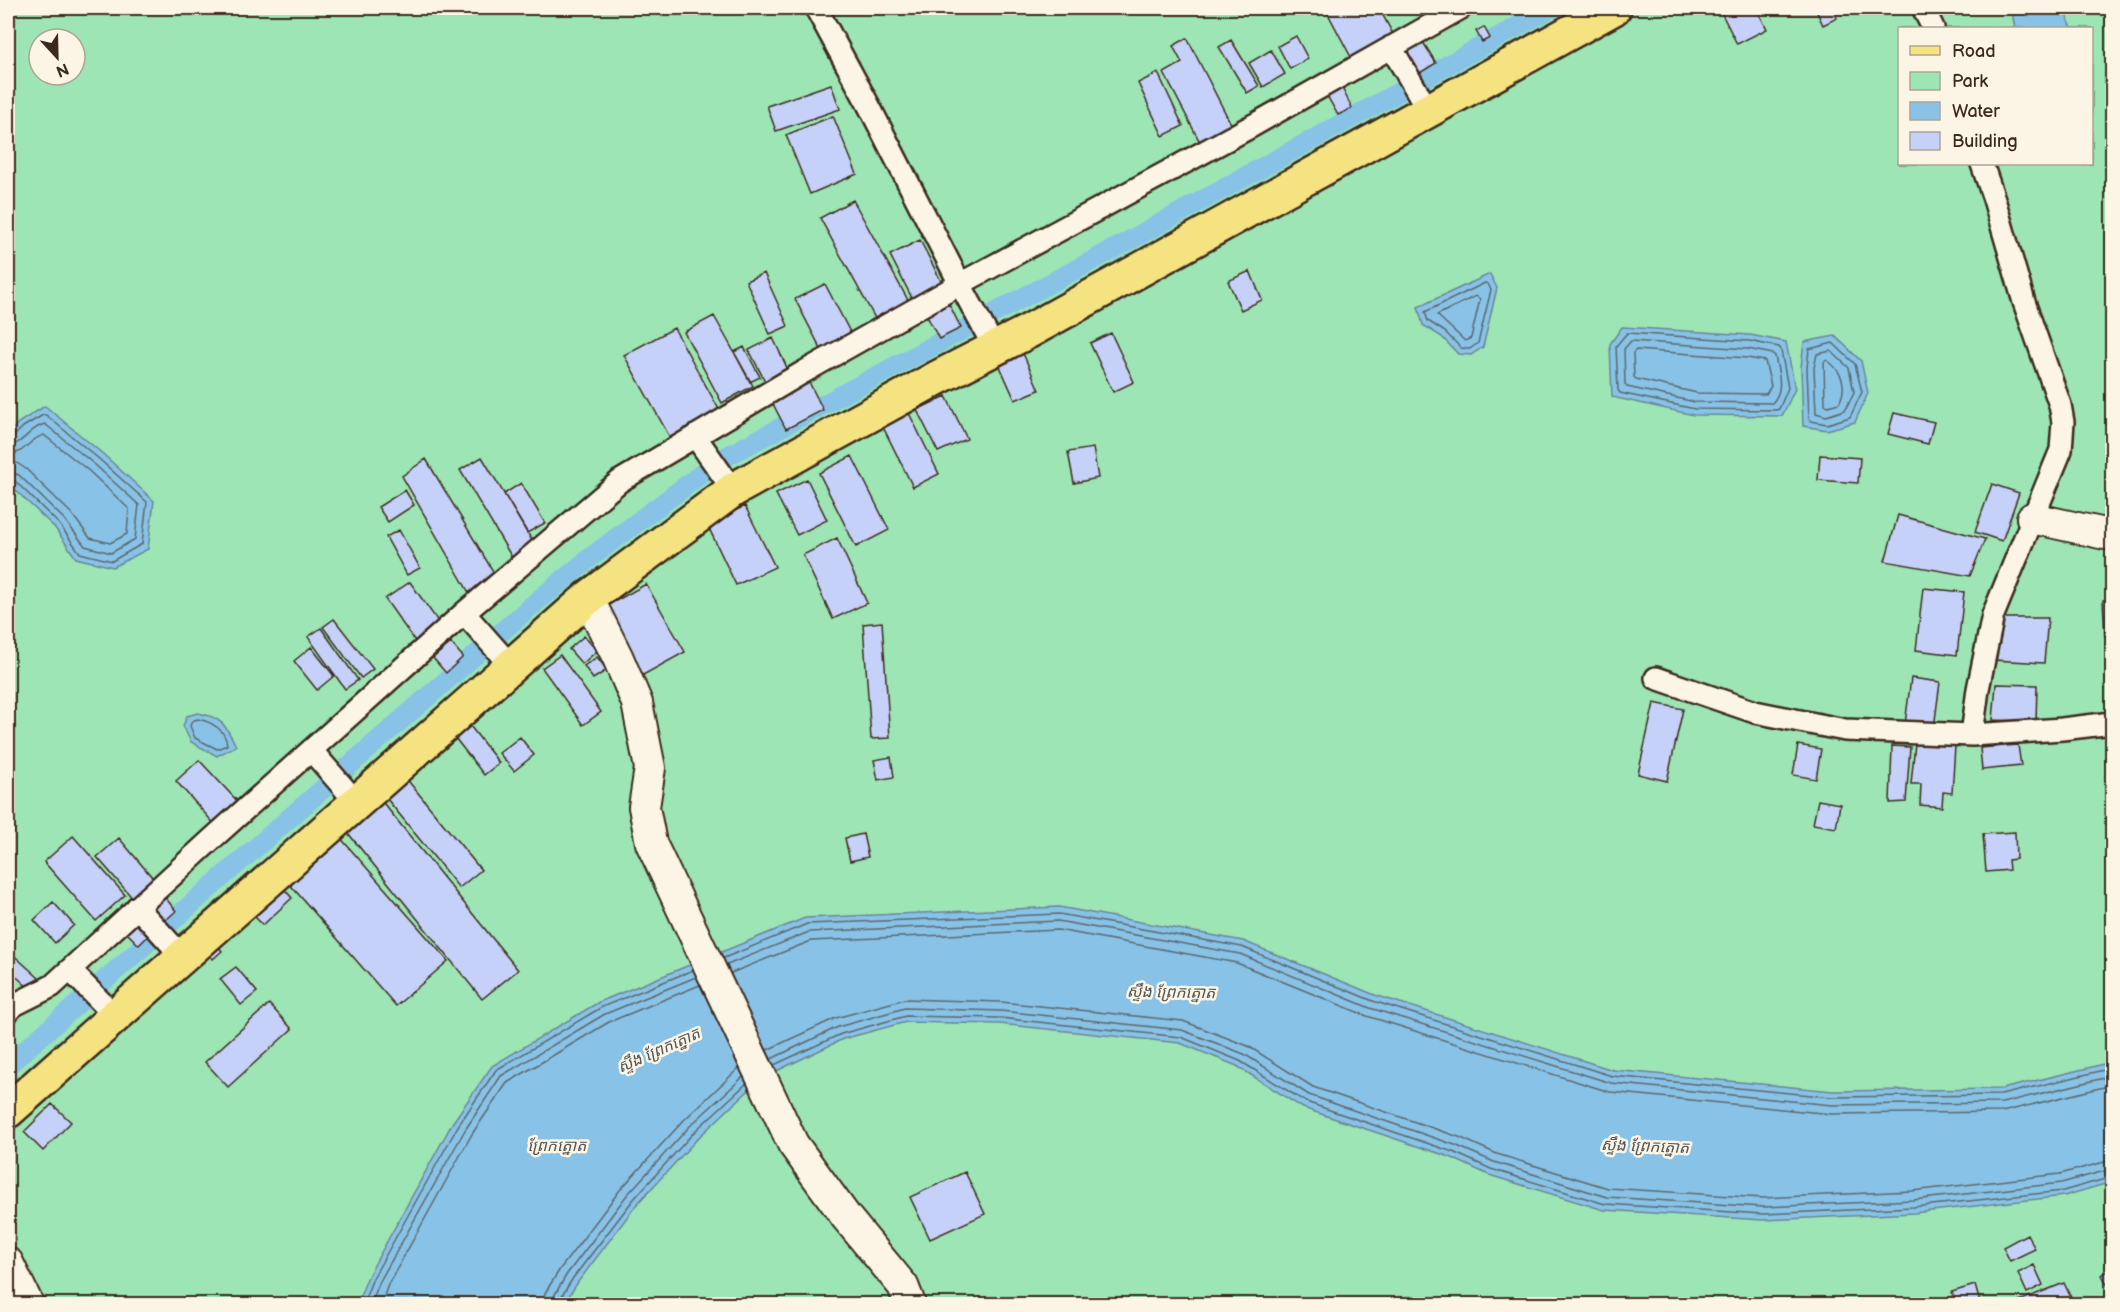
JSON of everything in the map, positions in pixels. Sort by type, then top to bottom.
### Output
[{"type":"main road","points":[[8,1111],[357,803],[504,659],[588,598],[726,481],[936,378],[988,335],[1428,110],[1614,8]]},
{"type":"street","points":[[816,8],[988,335]]},
{"type":"street","points":[[8,1011],[14,1005],[52,986],[311,750],[470,620],[620,481],[699,442],[802,373],[963,291],[1461,8]]},
{"type":"street","points":[[1923,8],[1932,27]]},
{"type":"street","points":[[1391,47],[1428,110]]},
{"type":"street","points":[[1972,735],[1978,689],[1993,615],[2061,450],[2063,422],[2060,405],[2024,302],[1982,165]]},
{"type":"street","points":[[699,442],[726,481]]},
{"type":"street","points":[[2032,518],[2105,534]]},
{"type":"street","points":[[588,598],[618,658],[637,703],[650,768],[644,807],[651,843],[673,892],[793,1144],[846,1217],[903,1286],[910,1305]]},
{"type":"street","points":[[470,620],[504,659]]},
{"type":"street","points":[[1656,678],[1755,712],[1845,730],[1972,735],[2112,723]]},
{"type":"street","points":[[311,750],[357,803]]},
{"type":"street","points":[[137,907],[182,956]]},
{"type":"street","points":[[69,970],[115,1016]]},
{"type":"street","points":[[8,1263],[28,1305]]},
{"type":"green space","points":[[8,8],[2112,8],[2112,1304],[8,1304]]},
{"type":"water","points":[[2016,8],[2063,8],[2072,27],[2015,27],[2012,13]]},
{"type":"water","points":[[1490,274],[1497,288],[1483,347],[1471,355],[1458,354],[1442,337],[1423,325],[1418,307]]},
{"type":"water","points":[[1622,327],[1750,335],[1786,342],[1795,389],[1782,416],[1694,415],[1612,397],[1610,344]]},
{"type":"water","points":[[1835,336],[1861,361],[1868,393],[1855,422],[1827,430],[1803,426],[1801,367],[1804,342]]},
{"type":"water","points":[[45,406],[103,454],[154,501],[148,549],[113,567],[76,558],[55,528],[9,484],[8,435],[18,423]]},
{"type":"water","points":[[198,713],[222,723],[236,746],[217,756],[191,742],[183,726],[187,716]]},
{"type":"water","name":"ព្រែកត្នោត","points":[[1059,907],[1243,941],[1375,995],[1613,1070],[1833,1091],[2002,1089],[2112,1062],[2112,1182],[2064,1196],[1914,1213],[1763,1220],[1604,1210],[1489,1175],[1450,1157],[1303,1108],[1237,1066],[1180,1043],[1000,1024],[906,1022],[843,1039],[762,1078],[700,1136],[637,1204],[564,1304],[357,1304],[368,1276],[453,1122],[492,1066],[599,1002],[805,918]]},
{"type":"building","points":[[1325,8],[1379,8],[1395,38],[1352,59]]},
{"type":"building","points":[[1719,8],[1756,8],[1767,29],[1737,44]]},
{"type":"building","points":[[1815,8],[1833,8],[1837,18],[1823,25]]},
{"type":"building","points":[[1484,27],[1490,38],[1482,42],[1476,31]]},
{"type":"building","points":[[1296,36],[1308,59],[1290,69],[1278,46]]},
{"type":"building","points":[[1187,38],[1233,128],[1201,144],[1164,73],[1182,63],[1173,46]]},
{"type":"building","points":[[1231,40],[1259,86],[1247,93],[1219,47]]},
{"type":"building","points":[[1423,42],[1436,63],[1415,76],[1402,55]]},
{"type":"building","points":[[1271,50],[1285,74],[1263,87],[1249,63]]},
{"type":"building","points":[[1158,73],[1183,126],[1163,136],[1138,83]]},
{"type":"building","points":[[831,84],[840,109],[776,131],[767,106]]},
{"type":"building","points":[[1341,86],[1352,108],[1338,115],[1326,94]]},
{"type":"building","points":[[833,116],[857,174],[810,194],[786,135]]},
{"type":"building","points":[[853,200],[909,302],[876,320],[820,218]]},
{"type":"building","points":[[920,240],[943,285],[913,300],[890,255]]},
{"type":"building","points":[[1250,271],[1262,300],[1241,310],[1228,281]]},
{"type":"building","points":[[764,273],[788,326],[770,334],[746,281]]},
{"type":"building","points":[[825,284],[852,336],[822,351],[795,299]]},
{"type":"building","points":[[949,304],[961,328],[939,339],[927,316]]},
{"type":"building","points":[[714,316],[753,386],[722,403],[684,332]]},
{"type":"building","points":[[674,328],[721,413],[672,441],[624,355]]},
{"type":"building","points":[[1111,333],[1134,382],[1113,392],[1090,343]]},
{"type":"building","points":[[773,338],[789,372],[766,383],[749,350]]},
{"type":"building","points":[[744,347],[760,377],[750,382],[734,352]]},
{"type":"building","points":[[1022,351],[1039,390],[1015,400],[998,362]]},
{"type":"building","points":[[809,382],[823,410],[786,429],[772,402]]},
{"type":"building","points":[[946,396],[967,439],[938,452],[917,410]]},
{"type":"building","points":[[906,407],[939,474],[913,487],[880,421]]},
{"type":"building","points":[[1894,413],[1934,422],[1928,444],[1888,434]]},
{"type":"building","points":[[1093,448],[1098,478],[1074,483],[1068,452]]},
{"type":"building","points":[[1820,455],[1860,458],[1858,483],[1818,480]]},
{"type":"building","points":[[852,456],[889,530],[856,547],[819,473]]},
{"type":"building","points":[[482,457],[536,547],[514,561],[460,470]]},
{"type":"building","points":[[426,459],[497,578],[471,596],[402,476]]},
{"type":"building","points":[[807,479],[827,520],[797,535],[776,494]]},
{"type":"building","points":[[521,483],[545,523],[527,533],[504,494]]},
{"type":"building","points":[[1992,484],[2019,493],[2002,541],[1975,532]]},
{"type":"building","points":[[405,490],[414,505],[388,522],[378,507]]},
{"type":"building","points":[[745,506],[775,567],[736,585],[707,524]]},
{"type":"building","points":[[1898,515],[1985,539],[1970,576],[1885,561]]},
{"type":"building","points":[[399,530],[420,568],[407,575],[386,537]]},
{"type":"building","points":[[837,538],[867,603],[833,619],[803,555]]},
{"type":"building","points":[[2109,539],[2112,539],[2112,580],[2110,580]]},
{"type":"building","points":[[410,582],[442,627],[417,644],[385,599]]},
{"type":"building","points":[[646,584],[685,652],[634,680],[596,612]]},
{"type":"building","points":[[1923,588],[1964,592],[1957,655],[1916,650]]},
{"type":"building","points":[[2103,600],[2112,600],[2112,636],[2105,636]]},
{"type":"building","points":[[1997,618],[2048,618],[2044,663],[1993,660]]},
{"type":"building","points":[[334,619],[373,669],[361,678],[323,627]]},
{"type":"building","points":[[882,622],[890,738],[871,739],[863,624]]},
{"type":"building","points":[[321,628],[358,680],[345,689],[308,637]]},
{"type":"building","points":[[584,636],[597,651],[582,664],[569,649]]},
{"type":"building","points":[[451,643],[463,657],[446,673],[433,658]]},
{"type":"building","points":[[311,647],[334,676],[317,690],[294,661]]},
{"type":"building","points":[[560,655],[601,712],[583,725],[542,668]]},
{"type":"building","points":[[597,657],[607,670],[593,679],[584,666]]},
{"type":"building","points":[[1911,678],[1940,682],[1934,728],[1905,724]]},
{"type":"building","points":[[1996,684],[2037,685],[2036,722],[1993,720]]},
{"type":"building","points":[[1654,703],[1683,709],[1667,781],[1638,774]]},
{"type":"building","points":[[467,722],[499,763],[484,775],[452,734]]},
{"type":"building","points":[[520,737],[534,755],[514,771],[499,753]]},
{"type":"building","points":[[1915,743],[1955,746],[1952,793],[1943,792],[1942,807],[1920,805],[1921,784],[1911,784]]},
{"type":"building","points":[[1798,745],[1821,749],[1816,779],[1793,775]]},
{"type":"building","points":[[2018,745],[2021,766],[1982,770],[1980,748]]},
{"type":"building","points":[[1892,746],[1910,747],[1906,802],[1890,803]]},
{"type":"building","points":[[891,757],[894,777],[878,780],[874,760]]},
{"type":"building","points":[[199,760],[241,805],[217,827],[176,781]]},
{"type":"building","points":[[405,777],[481,870],[459,888],[383,794]]},
{"type":"building","points":[[380,799],[518,970],[482,999],[344,828]]},
{"type":"building","points":[[1818,800],[1840,804],[1836,828],[1813,824]]},
{"type":"building","points":[[2015,832],[2016,859],[2008,860],[2009,870],[1986,872],[1983,834]]},
{"type":"building","points":[[863,834],[868,857],[850,861],[845,838]]},
{"type":"building","points":[[338,835],[448,961],[396,1006],[286,880]]},
{"type":"building","points":[[73,836],[125,895],[96,921],[44,862]]},
{"type":"building","points":[[119,838],[157,883],[135,901],[97,857]]},
{"type":"building","points":[[279,883],[292,898],[263,925],[249,911]]},
{"type":"building","points":[[164,896],[176,911],[159,926],[146,911]]},
{"type":"building","points":[[53,902],[74,925],[55,943],[34,920]]},
{"type":"building","points":[[137,921],[150,934],[139,945],[126,932]]},
{"type":"building","points":[[213,940],[222,951],[213,959],[203,947]]},
{"type":"building","points":[[8,950],[39,978],[30,989],[8,969]]},
{"type":"building","points":[[236,967],[257,992],[241,1005],[220,979]]},
{"type":"building","points":[[269,1004],[292,1029],[228,1087],[205,1062]]},
{"type":"building","points":[[52,1104],[71,1122],[43,1151],[24,1132]]},
{"type":"building","points":[[965,1172],[985,1214],[930,1239],[910,1197]]},
{"type":"building","points":[[2027,1234],[2035,1249],[2010,1261],[2003,1247]]},
{"type":"building","points":[[2034,1265],[2043,1285],[2027,1293],[2018,1273]]},
{"type":"building","points":[[2112,1268],[2112,1293],[2102,1275]]},
{"type":"building","points":[[2064,1283],[2074,1304],[2021,1304],[2019,1301]]},
{"type":"building","points":[[1975,1285],[1980,1303],[1956,1304],[1952,1292]]},
{"type":"waterway","points":[[8,1065],[529,608],[591,557],[720,460],[1114,249],[1551,8]]},
{"type":"water label","name":"ស្ទឹង ព្រែកត្នោត","points":[[1171,993]]},
{"type":"water label","name":"ស្ទឹង ព្រែកត្នោត","points":[[659,1051]]},
{"type":"water label","name":"ស្ទឹង ព្រែកត្នោត","points":[[1645,1147]]}]
